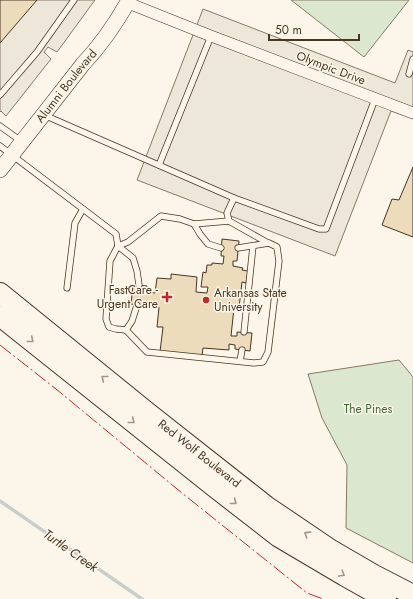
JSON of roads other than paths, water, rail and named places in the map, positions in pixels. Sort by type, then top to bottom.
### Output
[{"type":"highway","name":"Red Wolf Boulevard","points":[[0,293],[266,506],[331,550],[374,575],[413,595]]},
{"type":"highway","name":"Red Wolf Boulevard","points":[[0,316],[279,537],[386,599]]},
{"type":"street","name":"Olympic Drive","points":[[129,1],[211,36],[413,113]]},
{"type":"street","name":"Alumni Boulevard","points":[[0,170],[6,151],[22,142],[83,64],[93,54],[129,1]]},
{"type":"lane","points":[[0,94],[37,52],[74,0]]},
{"type":"lane","points":[[159,165],[211,36]]},
{"type":"lane","points":[[409,74],[413,59]]},
{"type":"lane","points":[[44,115],[234,198],[319,229],[326,230],[374,99]]},
{"type":"lane","points":[[0,126],[22,142]]},
{"type":"lane","points":[[6,151],[116,234],[118,246],[110,261],[106,320],[109,327],[126,330],[147,352],[254,363],[263,362],[268,352],[279,261],[277,247],[229,221],[194,224],[180,219],[161,216],[128,242],[118,246]]},
{"type":"lane","points":[[229,221],[227,214],[234,198]]},
{"type":"lane","points":[[67,288],[75,223],[83,209]]},
{"type":"lane","points":[[194,224],[208,244],[222,248]]},
{"type":"lane","points":[[238,248],[268,243]]},
{"type":"lane","points":[[118,246],[133,258],[139,285]]},
{"type":"lane","points":[[244,332],[253,246]]},
{"type":"lane","points":[[126,330],[132,321],[137,305]]},
{"type":"lane","points":[[240,361],[242,350]]},
{"type":"waterway","name":"Turtle Creek","points":[[0,501],[142,599]]},
{"type":"place","name":"FastCare - Urgent Care","points":[[167,297]]},
{"type":"place","name":"Arkansas State University","points":[[206,300]]},
{"type":"park label","name":"The Pines","points":[[368,409]]}]
